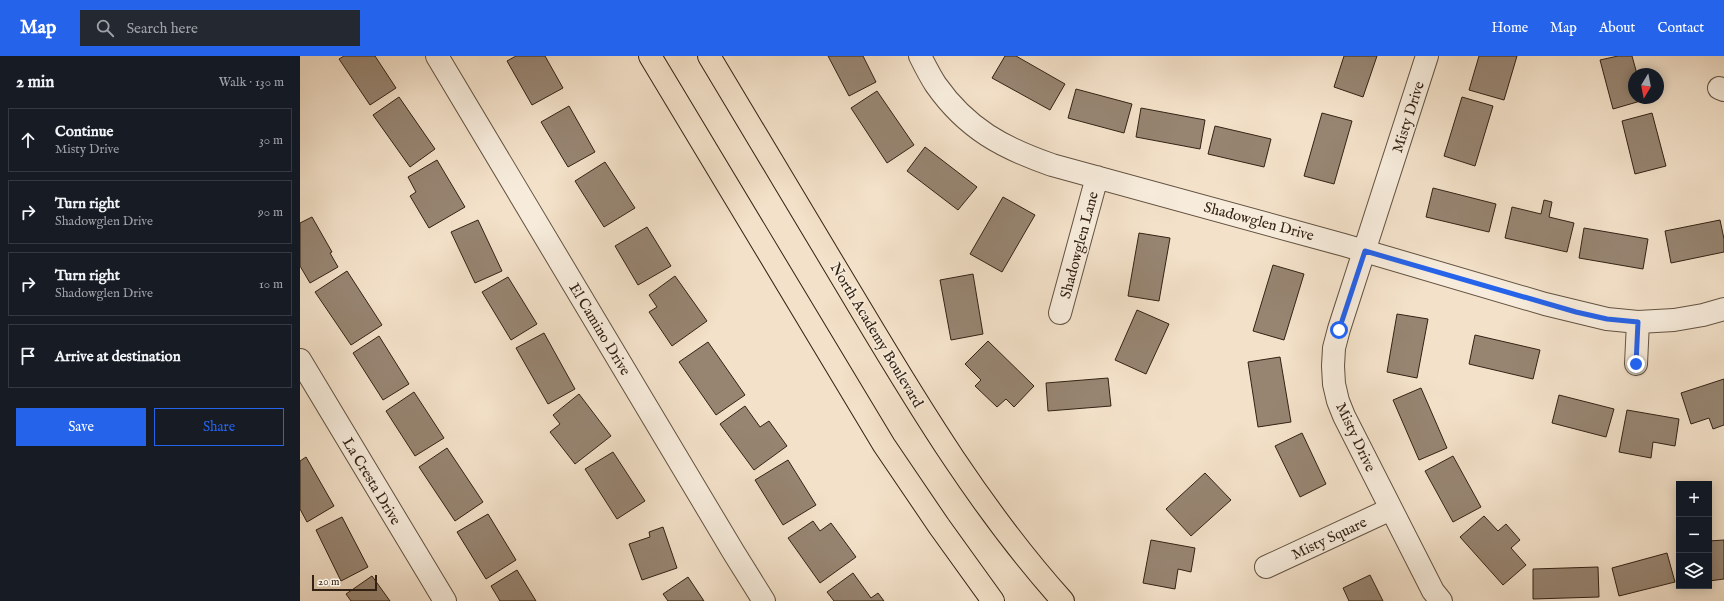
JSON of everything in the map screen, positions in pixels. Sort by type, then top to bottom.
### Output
[{"type":"highway","points":[[650,56],[884,445],[992,601]]},
{"type":"highway","name":"North Academy Boulevard","points":[[709,56],[911,393],[977,493],[1034,568],[1062,601]]},
{"type":"street","name":"El Camino Drive","points":[[438,56],[764,601]]},
{"type":"street","name":"Shadowglen Drive","points":[[920,56],[935,84],[954,108],[975,127],[998,143],[1022,155],[1052,165],[1365,251],[1576,312],[1607,319],[1638,322],[1674,320],[1703,315],[1724,309]]},
{"type":"street","name":"Misty Drive","points":[[1427,56],[1334,348],[1333,366],[1334,384],[1344,416],[1433,591],[1441,601]]},
{"type":"street","name":"Shadowglen Lane","points":[[1060,313],[1097,177]]},
{"type":"street","points":[[1636,364],[1638,322]]},
{"type":"street","name":"La Cresta Drive","points":[[300,360],[445,601]]},
{"type":"street","name":"Misty Square","points":[[1266,567],[1391,509]]},
{"type":"building","points":[[344,56],[375,56],[396,88],[370,105],[339,59]]},
{"type":"building","points":[[516,56],[545,56],[563,88],[532,105],[507,61]]},
{"type":"building","points":[[828,56],[863,56],[876,82],[849,96]]},
{"type":"building","points":[[1005,56],[1016,56],[1065,84],[1050,110],[992,78]]},
{"type":"building","points":[[1344,56],[1377,56],[1363,97],[1334,87]]},
{"type":"building","points":[[1479,56],[1517,56],[1504,100],[1469,90]]},
{"type":"building","points":[[1618,56],[1632,56],[1635,68],[1628,68],[1628,104],[1630,104],[1613,109],[1600,60]]},
{"type":"building","points":[[1076,89],[1132,104],[1124,133],[1068,118]]},
{"type":"building","points":[[877,91],[914,145],[887,163],[851,108]]},
{"type":"building","points":[[399,97],[435,149],[410,167],[373,115]]},
{"type":"building","points":[[1462,97],[1493,106],[1475,166],[1444,156]]},
{"type":"building","points":[[569,106],[595,152],[568,167],[541,122]]},
{"type":"building","points":[[1141,108],[1205,120],[1200,149],[1136,137]]},
{"type":"building","points":[[1322,113],[1352,121],[1334,184],[1304,176]]},
{"type":"building","points":[[1652,113],[1666,166],[1635,174],[1622,121]]},
{"type":"building","points":[[1215,126],[1271,139],[1264,167],[1208,154]]},
{"type":"building","points":[[925,147],[977,187],[958,210],[907,171]]},
{"type":"building","points":[[437,160],[465,207],[429,228],[410,196],[416,192],[408,177]]},
{"type":"building","points":[[605,162],[635,208],[604,227],[575,181]]},
{"type":"building","points":[[1433,188],[1496,204],[1489,232],[1426,217]]},
{"type":"building","points":[[1003,197],[1035,215],[1002,272],[970,254]]},
{"type":"building","points":[[1544,200],[1552,202],[1549,217],[1574,223],[1567,252],[1505,238],[1512,207],[1541,214]]},
{"type":"building","points":[[312,217],[332,252],[330,253],[338,267],[310,283],[300,266],[300,223]]},
{"type":"building","points":[[478,220],[502,271],[475,283],[451,232]]},
{"type":"building","points":[[1720,220],[1724,239],[1724,252],[1671,263],[1665,231]]},
{"type":"building","points":[[647,227],[671,266],[638,285],[615,246]]},
{"type":"building","points":[[1584,228],[1648,239],[1643,269],[1579,258]]},
{"type":"building","points":[[1139,233],[1170,238],[1159,301],[1128,296]]},
{"type":"building","points":[[1273,265],[1304,274],[1284,340],[1253,331]]},
{"type":"building","points":[[347,271],[382,325],[351,345],[315,292]]},
{"type":"building","points":[[973,274],[983,334],[951,340],[940,280]]},
{"type":"building","points":[[675,276],[707,321],[672,346],[649,312],[657,307],[649,295]]},
{"type":"building","points":[[508,277],[537,324],[511,340],[482,292]]},
{"type":"building","points":[[1137,310],[1169,324],[1146,374],[1115,360]]},
{"type":"building","points":[[1397,314],[1428,319],[1417,378],[1387,372]]},
{"type":"building","points":[[544,333],[575,389],[548,404],[516,348]]},
{"type":"building","points":[[1475,335],[1540,350],[1533,379],[1469,364]]},
{"type":"building","points":[[379,336],[409,384],[383,400],[353,353]]},
{"type":"building","points":[[988,341],[1034,386],[1014,407],[1006,399],[997,407],[975,386],[981,380],[965,364]]},
{"type":"building","points":[[708,342],[745,395],[716,415],[679,362]]},
{"type":"building","points":[[1280,357],[1291,422],[1258,427],[1248,362]]},
{"type":"building","points":[[1108,378],[1111,406],[1048,411],[1046,383]]},
{"type":"building","points":[[1724,379],[1724,425],[1713,429],[1709,418],[1691,424],[1681,393]]},
{"type":"building","points":[[1421,388],[1447,448],[1419,460],[1393,400]]},
{"type":"building","points":[[414,392],[444,438],[415,456],[386,411]]},
{"type":"building","points":[[579,394],[611,436],[575,464],[550,432],[560,424],[553,415]]},
{"type":"building","points":[[1559,395],[1614,409],[1606,437],[1552,423]]},
{"type":"building","points":[[745,406],[760,427],[769,421],[787,446],[754,470],[720,424]]},
{"type":"building","points":[[1627,410],[1679,419],[1675,446],[1653,442],[1651,458],[1619,452]]},
{"type":"building","points":[[1302,433],[1326,484],[1300,497],[1275,446]]},
{"type":"building","points":[[447,448],[483,502],[455,521],[419,467]]},
{"type":"building","points":[[613,452],[645,501],[617,519],[585,469]]},
{"type":"building","points":[[1453,456],[1481,507],[1453,522],[1425,471]]},
{"type":"building","points":[[306,457],[334,506],[307,522],[300,509],[300,461]]},
{"type":"building","points":[[788,460],[816,505],[783,525],[755,480]]},
{"type":"building","points":[[1205,473],[1231,500],[1191,536],[1166,509]]},
{"type":"building","points":[[488,514],[516,560],[486,579],[457,532]]},
{"type":"building","points":[[1484,516],[1498,531],[1506,524],[1520,540],[1511,548],[1526,565],[1503,585],[1460,537]]},
{"type":"building","points":[[342,517],[368,567],[341,581],[316,530]]},
{"type":"building","points":[[813,521],[820,531],[831,523],[856,557],[820,583],[788,538]]},
{"type":"building","points":[[663,527],[677,568],[642,580],[629,544],[650,537],[649,532]]},
{"type":"building","points":[[1151,540],[1195,548],[1191,572],[1178,569],[1175,589],[1143,583]]},
{"type":"building","points":[[1724,540],[1724,579],[1712,581],[1712,541]]},
{"type":"building","points":[[1667,553],[1675,582],[1619,596],[1612,568]]},
{"type":"building","points":[[1598,567],[1599,597],[1533,599],[1533,569]]},
{"type":"building","points":[[517,570],[536,601],[500,601],[491,586]]},
{"type":"building","points":[[853,573],[871,598],[878,593],[884,601],[834,601],[827,592]]},
{"type":"building","points":[[1370,575],[1383,601],[1349,601],[1343,588]]},
{"type":"building","points":[[372,576],[390,601],[351,601],[346,594]]},
{"type":"building","points":[[688,577],[704,601],[668,601],[663,594]]},
{"type":"route","points":[[1339,330],[1365,251],[1545,304],[1607,319],[1638,322],[1636,364]]}]
